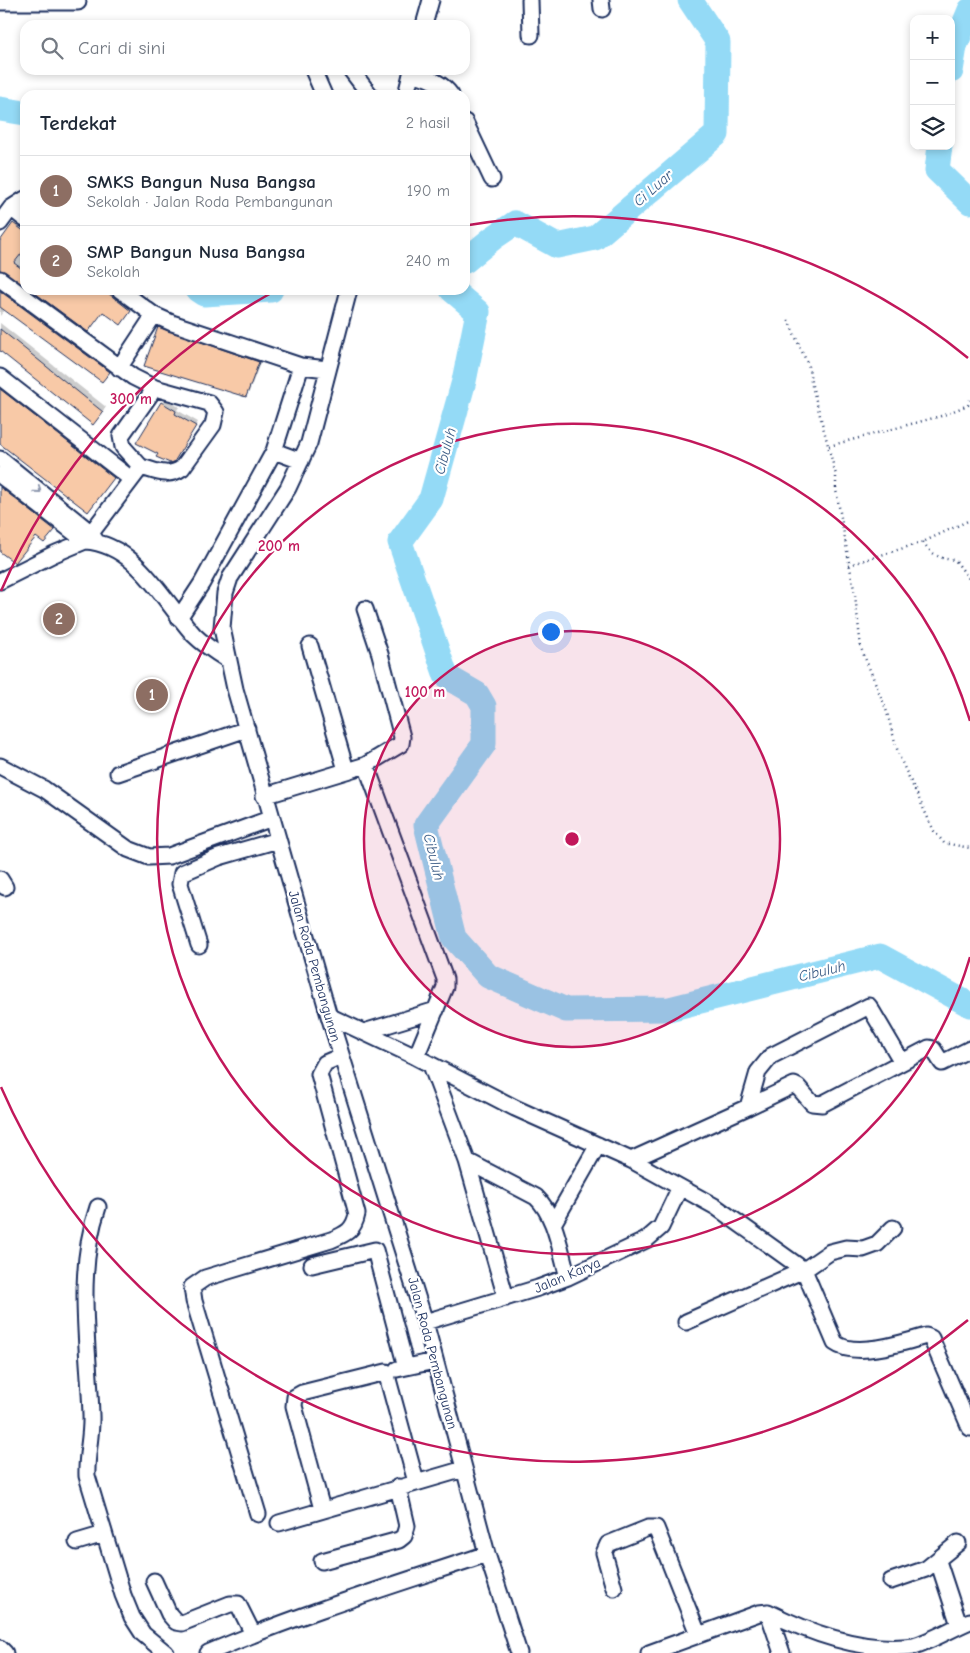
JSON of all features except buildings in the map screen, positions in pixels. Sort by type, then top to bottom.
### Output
[{"type":"street","points":[[425,20],[431,0]]},
{"type":"street","points":[[530,0],[531,35]]},
{"type":"street","points":[[0,2],[78,2]]},
{"type":"street","points":[[315,75],[322,90]]},
{"type":"street","points":[[355,75],[366,90]]},
{"type":"street","points":[[407,90],[411,75]]},
{"type":"street","points":[[420,75],[437,82],[448,90]]},
{"type":"street","points":[[470,133],[492,179]]},
{"type":"street","points":[[0,223],[11,208],[20,203]]},
{"type":"street","points":[[11,208],[20,215]]},
{"type":"street","points":[[0,279],[20,294]]},
{"type":"street","points":[[21,295],[119,368],[154,388],[214,406],[216,417],[203,439],[177,472],[166,474],[141,467],[123,447],[122,436],[154,388]]},
{"type":"street","points":[[127,295],[154,315],[301,366],[327,370]]},
{"type":"street","name":"Jalan Roda Pembangunan","points":[[348,295],[327,370],[312,436],[288,488],[230,578],[225,594],[222,628],[228,660],[264,796],[341,1056],[425,1322],[487,1554],[518,1653]]},
{"type":"street","points":[[119,368],[154,315]]},
{"type":"street","points":[[179,618],[202,582],[274,452],[301,366]]},
{"type":"street","points":[[0,377],[131,479]]},
{"type":"street","points":[[274,452],[301,461]]},
{"type":"street","points":[[0,459],[91,539]]},
{"type":"street","points":[[2,577],[91,539],[141,467]]},
{"type":"street","points":[[0,475],[91,539],[119,552],[146,574],[179,618],[204,645],[228,660]]},
{"type":"street","points":[[264,796],[366,765],[398,747],[402,741],[380,654],[365,609]]},
{"type":"street","points":[[310,646],[346,770]]},
{"type":"street","points":[[118,773],[247,729]]},
{"type":"street","points":[[366,765],[445,979],[445,987],[416,1057]]},
{"type":"street","points":[[0,766],[44,789],[128,848],[149,857],[169,856],[272,818]]},
{"type":"street","points":[[199,945],[180,884],[182,873],[219,857],[278,840]]},
{"type":"street","points":[[748,1107],[758,1072],[772,1056],[869,1006],[902,1062]]},
{"type":"street","points":[[364,1032],[436,1010]]},
{"type":"street","points":[[329,1016],[416,1057],[515,1108],[631,1160],[716,1207],[804,1270],[835,1343],[840,1347],[880,1349],[926,1336],[931,1338],[969,1421]]},
{"type":"street","points":[[631,1160],[794,1085],[812,1103],[822,1104],[931,1047],[942,1063],[970,1049]]},
{"type":"street","points":[[258,1514],[194,1301],[192,1287],[205,1278],[331,1240],[347,1233],[355,1225],[357,1214],[320,1074],[325,1063],[341,1056]]},
{"type":"street","points":[[431,1065],[467,1161],[506,1298]]},
{"type":"street","points":[[553,1224],[598,1145]]},
{"type":"street","points":[[467,1161],[536,1197],[542,1203],[553,1224],[568,1277]]},
{"type":"street","name":"Jalan Karya","points":[[425,1322],[568,1277],[646,1240],[661,1227],[680,1187]]},
{"type":"street","points":[[98,1207],[91,1228],[87,1260],[86,1352],[91,1416],[86,1459],[87,1476],[132,1617],[143,1634],[166,1653]]},
{"type":"street","points":[[686,1322],[804,1270],[830,1252],[846,1248],[863,1249],[877,1244],[893,1228]]},
{"type":"street","points":[[312,1265],[375,1250],[406,1367]]},
{"type":"street","points":[[322,1509],[294,1406],[294,1397],[302,1393],[435,1361]]},
{"type":"street","points":[[386,1372],[416,1482]]},
{"type":"street","points":[[278,1523],[398,1486],[464,1469]]},
{"type":"street","points":[[322,1561],[404,1536],[407,1526],[398,1486]]},
{"type":"street","points":[[614,1588],[604,1553],[608,1544],[648,1528],[656,1528],[698,1634]]},
{"type":"street","points":[[77,1542],[104,1534]]},
{"type":"street","points":[[891,1581],[912,1575],[938,1561],[950,1547],[958,1543]]},
{"type":"street","points":[[208,1653],[253,1634],[487,1554]]},
{"type":"street","points":[[649,1653],[752,1614],[768,1612],[802,1628],[864,1651],[914,1650],[965,1623],[938,1561]]},
{"type":"street","points":[[154,1581],[169,1614],[176,1622],[182,1623],[230,1604],[238,1604],[253,1634]]},
{"type":"street","points":[[768,1612],[782,1653]]},
{"type":"street","points":[[0,1648],[5,1653]]},
{"type":"path","points":[[788,320],[809,367],[811,382],[836,475],[836,490],[861,648],[886,709],[899,756],[934,831],[944,842],[970,848]]},
{"type":"path","points":[[829,446],[941,416],[961,409],[968,405],[970,400]]},
{"type":"path","points":[[849,566],[923,542],[970,520]]},
{"type":"path","points":[[923,542],[930,552],[943,559],[955,560],[970,580]]},
{"type":"waterway","name":"Ci Luar","points":[[470,257],[515,223],[557,246],[595,238],[717,134],[718,42],[690,0]]},
{"type":"waterway","name":"Ci Luar","points":[[953,60],[955,46],[970,10]]},
{"type":"waterway","name":"Ci Luar","points":[[0,109],[20,112]]},
{"type":"waterway","name":"Ci Luar","points":[[940,150],[937,170],[970,202]]},
{"type":"waterway","name":"Cibuluh","points":[[458,295],[478,312],[464,381],[431,499],[400,542],[446,676],[477,694],[484,706],[484,744],[426,825],[454,938],[488,976],[566,1010],[669,1009],[880,956],[970,1005]]},
{"type":"place","name":"SMP Bangun Nusa Bangsa","points":[[59,619]]},
{"type":"place","name":"SMKS Bangun Nusa Bangsa","points":[[152,695]]}]
